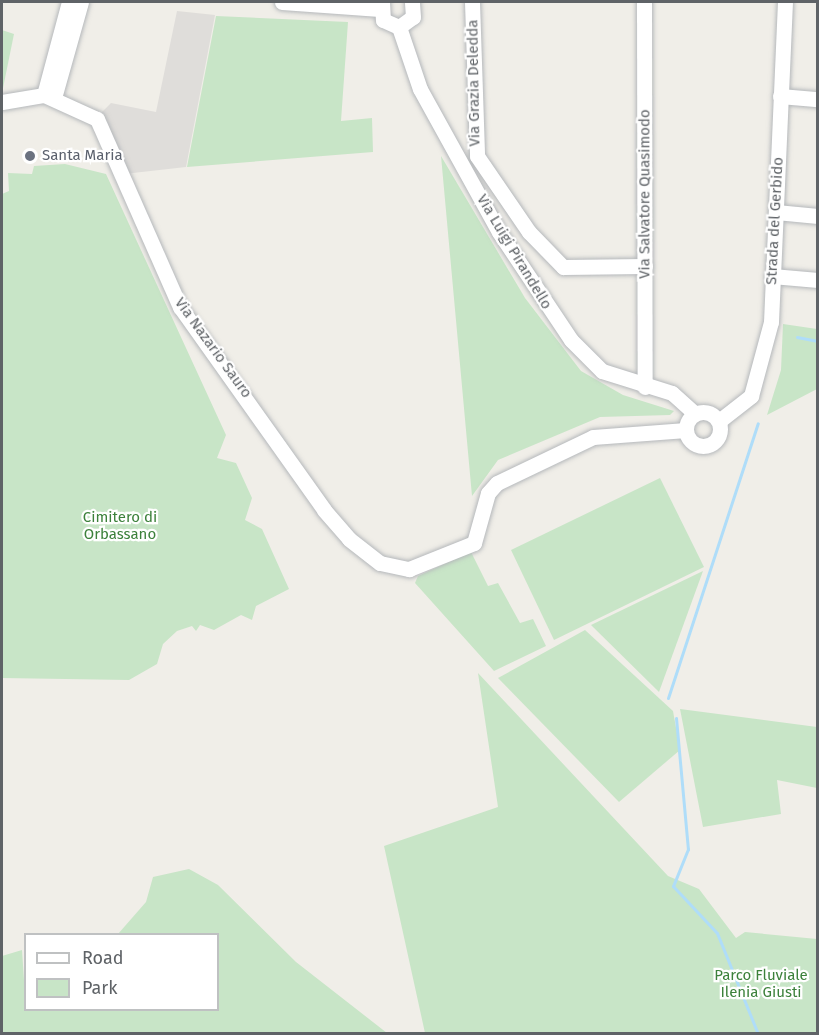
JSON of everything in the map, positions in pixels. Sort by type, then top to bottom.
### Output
[{"type":"street","points":[[49,99],[68,8],[54,2]]},
{"type":"street","points":[[49,99],[81,2]]},
{"type":"street","points":[[282,2],[381,5],[386,23],[399,27],[413,17],[415,2]]},
{"type":"street","name":"Via Grazia Deledda","points":[[472,2],[477,156],[529,232],[563,267],[645,266]]},
{"type":"street","name":"Via Salvatore Quasimodo","points":[[644,2],[645,387]]},
{"type":"street","name":"Strada del Gerbido","points":[[719,422],[743,406],[755,387],[771,322],[786,2]]},
{"type":"street","name":"Via Luigi Pirandello","points":[[399,27],[420,89],[531,285],[587,360],[617,378],[672,393],[695,414]]},
{"type":"street","points":[[780,96],[818,99]]},
{"type":"street","points":[[2,102],[49,99]]},
{"type":"street","name":"Via Nazario Sauro","points":[[49,99],[97,119],[180,307],[324,510],[371,558],[402,570],[474,543],[488,494],[509,477],[603,434],[686,430]]},
{"type":"street","points":[[776,212],[818,216]]},
{"type":"street","points":[[772,276],[818,280]]},
{"type":"street","points":[[708,412],[719,422],[719,436],[708,445],[694,443],[686,430],[695,414],[708,412]]},
{"type":"shaded area","points":[[177,11],[215,15],[186,167],[124,174],[100,114],[111,103],[156,112]]},
{"type":"green space","points":[[216,16],[348,22],[341,121],[372,118],[373,152],[187,167]]},
{"type":"green space","points":[[2,30],[14,34],[2,93]]},
{"type":"green space","points":[[441,156],[525,298],[581,371],[623,395],[674,411],[670,415],[600,417],[498,460],[472,496]]},
{"type":"green space","name":"Cimitero di Orbassano","points":[[65,164],[106,174],[226,435],[217,458],[236,463],[252,498],[245,520],[262,529],[289,589],[256,606],[252,620],[241,615],[214,630],[200,625],[196,631],[192,626],[177,631],[163,644],[157,664],[129,680],[2,678],[2,194],[9,191],[8,173],[32,174],[34,166]]},
{"type":"green space","points":[[783,324],[817,329],[817,389],[767,415],[781,370]]},
{"type":"green space","points":[[660,478],[704,567],[554,640],[511,550]]},
{"type":"green space","points":[[471,552],[488,586],[498,583],[520,623],[533,619],[546,646],[494,671],[415,583],[418,576]]},
{"type":"green space","points":[[703,571],[659,692],[591,625]]},
{"type":"green space","points":[[585,630],[673,711],[680,750],[619,802],[498,678]]},
{"type":"green space","name":"Parco Fluviale Ilenia Giusti","points":[[478,673],[668,876],[699,889],[736,938],[745,932],[817,939],[817,1033],[425,1033],[384,846],[498,807]]},
{"type":"green space","points":[[680,709],[817,727],[817,788],[777,780],[781,814],[703,827]]},
{"type":"green space","points":[[189,869],[218,885],[296,962],[387,1033],[2,1033],[2,956],[22,950],[24,1011],[219,1011],[219,933],[119,933],[146,902],[153,877]]},
{"type":"waterway","points":[[797,337],[818,341]]},
{"type":"waterway","points":[[668,698],[758,423]]},
{"type":"waterway","points":[[676,718],[688,849],[673,886],[717,933],[758,1034]]},
{"type":"place","name":"Santa Maria","points":[[30,156]]}]
